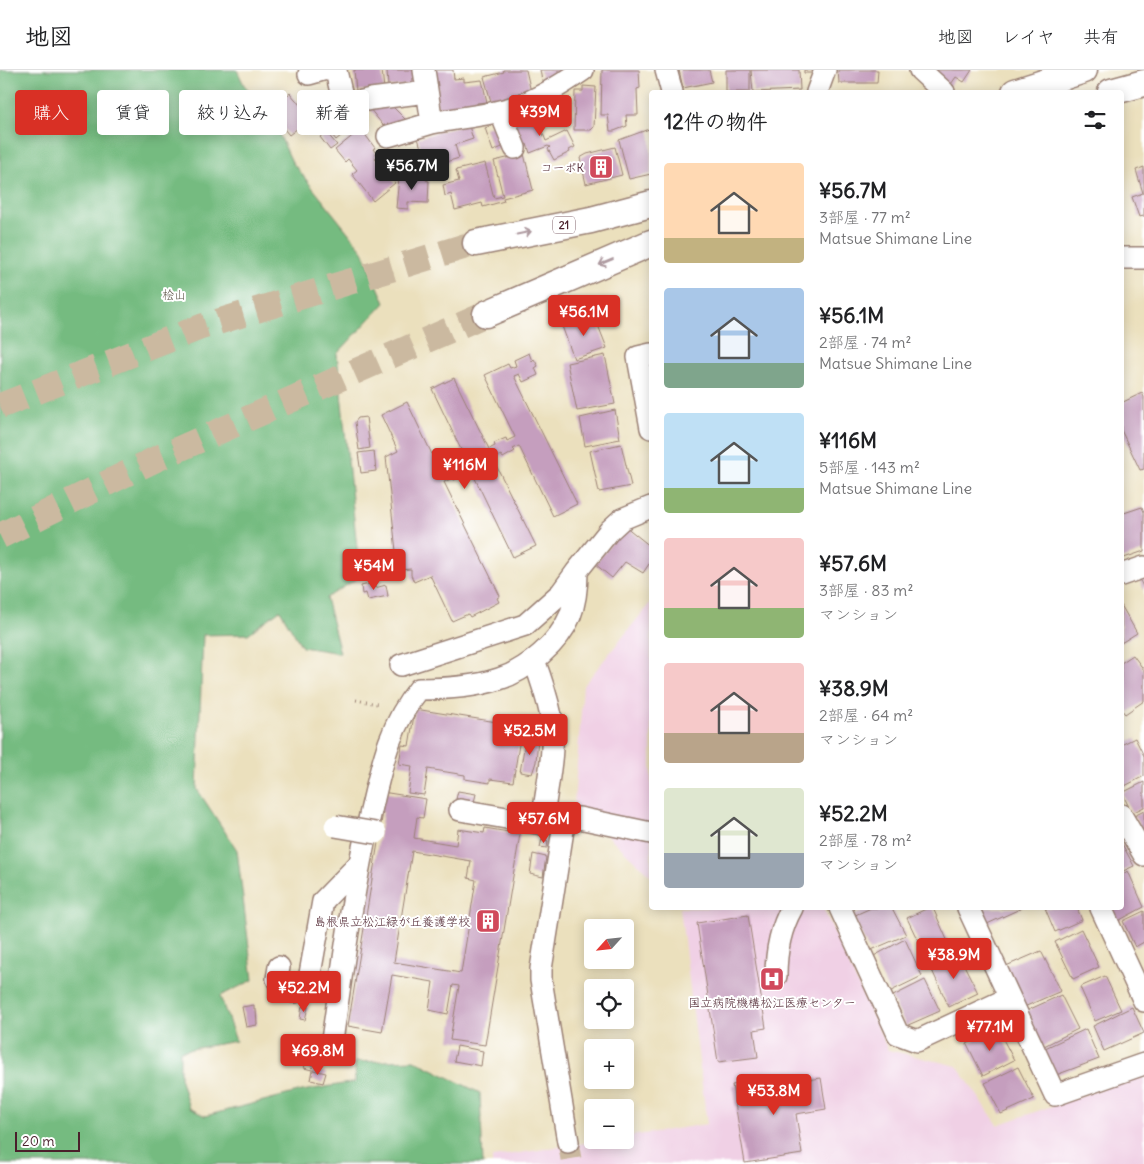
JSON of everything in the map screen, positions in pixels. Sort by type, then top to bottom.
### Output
[{"type":"main road","points":[[1021,90],[1084,70]]},
{"type":"main road","points":[[1118,90],[1144,83]]},
{"type":"main road","name":"21","points":[[476,243],[591,220],[649,205]]},
{"type":"main road","points":[[486,314],[649,244]]},
{"type":"street","points":[[424,70],[432,124]]},
{"type":"street","points":[[388,136],[432,124],[500,111],[523,104],[545,94],[583,70]]},
{"type":"street","points":[[666,70],[671,90]]},
{"type":"street","points":[[818,90],[825,70]]},
{"type":"street","points":[[920,70],[942,90]]},
{"type":"street","points":[[320,71],[336,71],[344,105],[371,99],[427,92]]},
{"type":"street","points":[[500,111],[515,148]]},
{"type":"street","points":[[1124,258],[1144,258]]},
{"type":"street","points":[[649,354],[638,357],[649,417]]},
{"type":"street","points":[[401,665],[525,625],[561,593],[610,530],[622,519],[649,507]]},
{"type":"street","points":[[1124,574],[1144,567]]},
{"type":"street","points":[[332,1040],[358,865],[383,758],[398,719],[419,689],[445,689],[484,683],[502,678],[534,660],[551,644],[570,617],[577,592],[577,571]]},
{"type":"street","points":[[460,810],[542,824],[551,762],[552,731],[551,716],[534,660]]},
{"type":"street","points":[[568,1142],[541,980],[541,969],[565,826],[571,820],[579,818],[649,833]]},
{"type":"street","points":[[1124,820],[1144,855]]},
{"type":"street","points":[[335,826],[376,833]]},
{"type":"street","points":[[279,967],[277,979],[283,988],[294,992],[306,988],[323,901],[358,865]]},
{"type":"street","points":[[776,976],[778,945],[782,928],[791,910]]},
{"type":"street","points":[[841,910],[898,1034],[917,1041],[1009,998]]},
{"type":"street","points":[[969,910],[1055,1095],[1144,1064]]},
{"type":"street","points":[[1102,910],[1144,1001]]},
{"type":"path","points":[[356,700],[377,704]]},
{"type":"shaded area","points":[[649,604],[649,874],[574,804],[583,686]]},
{"type":"shaded area","name":"国立病院機構松江医療センター","points":[[680,910],[824,910],[888,1050],[957,1066],[998,1125],[1144,1074],[1144,1164],[492,1164],[492,1157],[584,1143],[584,1149],[634,1149],[634,1136],[707,1124]]},
{"type":"green space","name":"桧山","points":[[0,70],[237,70],[244,85],[249,90],[179,90],[179,135],[280,135],[292,162],[363,251],[385,303],[337,354],[360,577],[326,598],[340,653],[302,647],[280,610],[248,634],[203,635],[197,789],[237,850],[253,980],[220,996],[236,1041],[180,1051],[180,1077],[189,1108],[205,1116],[302,1091],[355,1082],[355,1062],[414,1060],[480,1093],[483,1164],[0,1164]]},
{"type":"building","points":[[354,70],[382,70],[384,89],[356,90]]},
{"type":"building","points":[[387,70],[416,70],[417,78],[412,79],[412,85],[388,87]]},
{"type":"building","points":[[434,70],[453,70],[454,79],[464,78],[464,82],[482,80],[487,102],[477,103],[478,108],[442,114],[440,106],[437,106],[434,89],[438,89]]},
{"type":"building","points":[[503,70],[526,70],[531,92],[492,105],[484,77],[504,72]]},
{"type":"building","points":[[540,70],[563,70],[563,71],[543,86]]},
{"type":"building","points":[[602,70],[639,70],[640,88],[637,89],[638,115],[626,115],[627,126],[614,131],[610,131],[608,115],[601,115]]},
{"type":"building","points":[[679,70],[709,70],[712,82],[683,88]]},
{"type":"building","points":[[726,70],[750,70],[750,90],[726,90]]},
{"type":"building","points":[[751,70],[799,70],[800,90],[753,90]]},
{"type":"building","points":[[804,70],[817,70],[817,73],[804,73]]},
{"type":"building","points":[[838,70],[878,70],[877,83],[839,83]]},
{"type":"building","points":[[933,70],[972,70],[964,82],[956,77],[949,87]]},
{"type":"building","points":[[583,86],[596,87],[594,127],[591,130],[574,130],[575,91],[583,91]]},
{"type":"building","points":[[290,93],[297,101],[297,129],[289,135],[287,133],[287,96]]},
{"type":"building","points":[[389,103],[409,123],[386,129],[370,109]]},
{"type":"building","points":[[534,111],[546,141],[567,131],[575,147],[569,150],[570,152],[554,160],[548,146],[530,153],[527,144],[520,147],[510,120]]},
{"type":"building","points":[[501,122],[509,144],[493,151],[485,128]]},
{"type":"building","points":[[468,123],[473,139],[455,145],[459,158],[430,167],[427,154],[423,155],[418,138]]},
{"type":"building","points":[[649,129],[649,174],[629,179],[619,140]]},
{"type":"building","points":[[329,135],[337,145],[330,150],[320,137]]},
{"type":"building","points":[[332,135],[342,135],[336,140]]},
{"type":"building","points":[[354,135],[365,135],[375,148],[373,149],[378,156],[375,158],[395,183],[373,201],[352,174],[357,170],[348,159],[345,162],[335,150]]},
{"type":"building","name":"コーポK","points":[[615,147],[622,175],[586,184],[580,158],[587,154]]},
{"type":"building","points":[[524,154],[533,190],[503,198],[504,201],[483,207],[482,203],[455,210],[451,194],[445,196],[443,185],[459,181],[456,170],[485,163],[494,198],[503,196],[494,161]]},
{"type":"building","points":[[1144,167],[1144,216],[1139,217],[1132,197],[1143,193],[1136,170]]},
{"type":"building","points":[[414,174],[426,175],[426,180],[429,181],[428,203],[408,202],[408,209],[396,208],[399,177],[413,178]]},
{"type":"building","points":[[594,315],[607,348],[574,359],[562,326]]},
{"type":"building","points":[[529,353],[532,361],[534,359],[538,366],[535,368],[538,375],[523,382],[519,374],[514,376],[577,504],[553,516],[519,446],[513,449],[515,451],[503,458],[501,455],[493,459],[536,546],[513,557],[471,470],[454,480],[453,478],[444,482],[500,596],[497,598],[499,602],[470,617],[468,614],[452,621],[430,575],[414,582],[411,569],[398,570],[386,457],[398,451],[381,415],[407,402],[441,473],[448,469],[447,466],[457,461],[459,463],[466,460],[432,389],[454,378],[489,449],[495,446],[494,443],[506,438],[507,441],[515,437],[485,375],[508,364],[510,368],[516,366],[514,360]]},
{"type":"building","points":[[605,355],[615,404],[577,411],[567,363]]},
{"type":"building","points":[[1142,393],[1144,397],[1144,469],[1140,470],[1124,436],[1124,402]]},
{"type":"building","points":[[615,410],[620,439],[585,446],[580,418]]},
{"type":"building","points":[[366,417],[370,448],[359,450],[355,422],[358,418]]},
{"type":"building","points":[[621,444],[631,486],[599,492],[590,451]]},
{"type":"building","points":[[374,451],[376,471],[361,473],[358,453]]},
{"type":"building","points":[[1142,507],[1144,512],[1144,551],[1124,558],[1124,513]]},
{"type":"building","points":[[625,526],[649,545],[649,564],[643,573],[625,562],[612,578],[595,564]]},
{"type":"building","points":[[1144,576],[1144,590],[1139,577]]},
{"type":"building","points":[[374,583],[375,588],[386,585],[388,596],[368,600],[366,593],[362,594],[361,586]]},
{"type":"building","points":[[1124,610],[1137,633],[1124,641]]},
{"type":"building","points":[[1133,655],[1144,670],[1144,701],[1125,714],[1124,713],[1124,661]]},
{"type":"building","points":[[415,709],[522,726],[513,782],[490,779],[490,783],[465,779],[465,775],[428,769],[424,795],[408,793],[412,766],[399,764],[402,745],[409,746]]},
{"type":"building","points":[[526,737],[538,738],[536,762],[532,774],[520,772]]},
{"type":"building","points":[[1135,738],[1144,756],[1144,776],[1124,786],[1124,744]]},
{"type":"building","points":[[1144,782],[1144,807],[1132,813],[1124,797],[1124,792]]},
{"type":"building","points":[[458,791],[476,794],[474,802],[456,799]]},
{"type":"building","name":"島根県立松江緑が丘養護学校","points":[[382,792],[426,799],[423,818],[417,817],[414,838],[456,845],[458,829],[484,833],[485,828],[520,834],[485,1045],[450,1040],[459,986],[453,985],[448,1014],[429,1010],[433,982],[392,975],[382,1032],[348,1026],[383,812],[379,811]],"holes":[[[412,851],[471,861],[468,878],[476,880],[461,973],[394,962]]]},
{"type":"building","points":[[1144,811],[1144,834],[1134,816]]},
{"type":"building","points":[[542,839],[548,841],[547,848],[540,847]]},
{"type":"building","points":[[1124,848],[1134,866],[1124,871]]},
{"type":"building","points":[[533,854],[546,857],[543,877],[530,874]]},
{"type":"building","points":[[1128,871],[1144,907],[1116,922],[1111,910],[1124,910],[1124,873]]},
{"type":"building","points":[[866,910],[893,910],[906,935],[869,951],[853,916]]},
{"type":"building","points":[[924,910],[934,910],[952,951],[928,962],[907,918]]},
{"type":"building","points":[[980,910],[1018,910],[987,924]]},
{"type":"building","points":[[1046,910],[1078,910],[1082,920],[1055,932]]},
{"type":"building","points":[[1144,911],[1144,942],[1135,947],[1123,921]]},
{"type":"building","points":[[748,915],[766,1028],[754,1030],[758,1057],[718,1062],[697,923]]},
{"type":"building","points":[[1081,929],[1099,967],[1073,979],[1055,942]]},
{"type":"building","points":[[905,939],[922,976],[889,992],[872,957]]},
{"type":"building","points":[[1041,951],[1061,991],[1024,1007],[1006,966]]},
{"type":"building","points":[[959,955],[978,993],[949,1007],[930,966]]},
{"type":"building","points":[[1105,976],[1121,1010],[1095,1021],[1080,987]]},
{"type":"building","points":[[925,980],[940,1011],[906,1026],[891,997]]},
{"type":"building","points":[[1061,995],[1078,1029],[1042,1047],[1026,1011]]},
{"type":"building","points":[[254,1005],[257,1025],[246,1027],[242,1007]]},
{"type":"building","points":[[302,1006],[308,1007],[305,1020],[300,1019]]},
{"type":"building","points":[[1132,1007],[1144,1033],[1104,1051],[1093,1026]]},
{"type":"building","points":[[997,1028],[1014,1060],[983,1076],[967,1044]]},
{"type":"building","points":[[1086,1029],[1099,1059],[1056,1075],[1043,1049]]},
{"type":"building","points":[[457,1046],[483,1051],[481,1066],[454,1061]]},
{"type":"building","points":[[306,1059],[314,1060],[312,1070],[304,1068]]},
{"type":"building","points":[[1018,1067],[1034,1099],[1001,1114],[985,1083]]},
{"type":"building","points":[[313,1070],[326,1073],[323,1083],[311,1080]]},
{"type":"building","points":[[821,1078],[826,1109],[796,1114],[802,1154],[745,1163],[732,1085],[765,1080],[766,1086]]},
{"type":"tunnel","points":[[0,406],[201,327],[476,243]]},
{"type":"tunnel","points":[[0,536],[156,459],[486,314]]},
{"type":"tunnel","points":[[568,1142],[571,1159]]},
{"type":"place","name":"コーポK","points":[[601,167]]},
{"type":"place","name":"島根県立松江緑が丘養護学校","points":[[488,921]]},
{"type":"place","name":"国立病院機構松江医療センター","points":[[772,979]]}]
